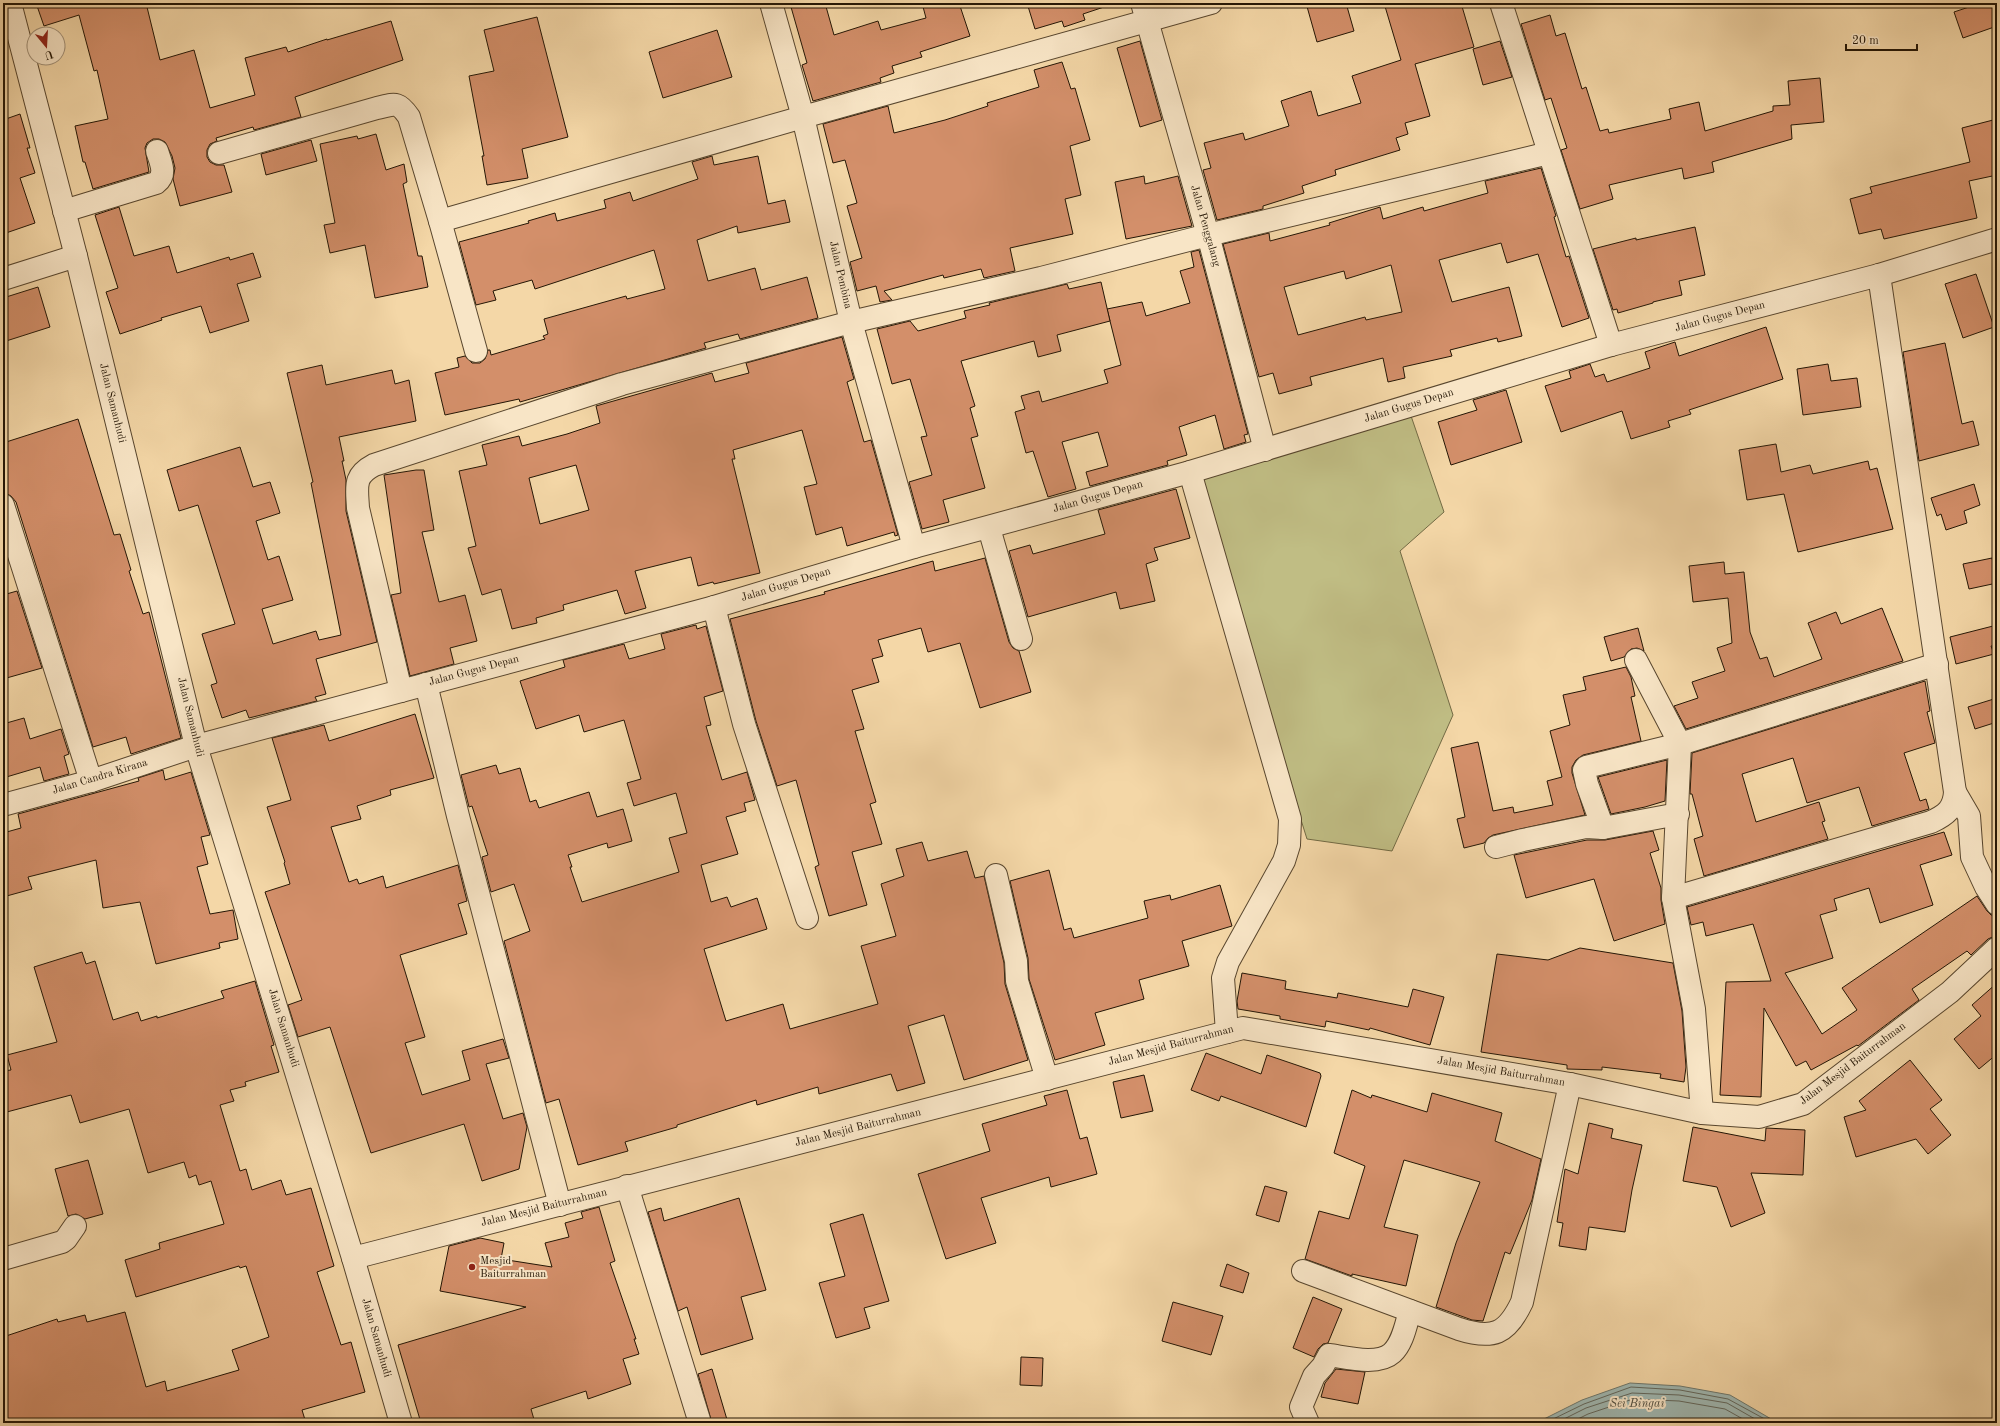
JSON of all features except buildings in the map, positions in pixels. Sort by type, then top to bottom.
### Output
[{"type":"street","name":"Jalan Samanhudi","points":[[10,3],[76,256],[196,746],[353,1258],[401,1423]]},
{"type":"street","name":"Jalan Pembina","points":[[771,3],[803,117],[851,322],[914,547]]},
{"type":"street","points":[[440,221],[803,117],[1144,12],[1211,3]]},
{"type":"street","points":[[1501,3],[1611,345]]},
{"type":"street","name":"Jalan Penggalang","points":[[1144,12],[1208,235],[1265,450]]},
{"type":"street","points":[[219,153],[377,108],[394,104],[401,106],[409,117],[476,351]]},
{"type":"street","points":[[64,211],[156,183],[161,179],[163,173],[157,151]]},
{"type":"street","points":[[401,691],[360,515],[357,488],[359,476],[364,470],[374,465],[622,384],[851,322],[1041,278],[1208,235],[1549,153]]},
{"type":"street","name":"Jalan Gugus Depan","points":[[196,746],[714,607],[914,547],[989,528],[1190,472],[1611,345],[1879,275],[1997,239]]},
{"type":"street","points":[[3,279],[76,256]]},
{"type":"street","points":[[1673,898],[1931,822],[1944,816],[1952,808],[1955,792],[1879,275]]},
{"type":"street","points":[[1190,472],[1290,819],[1290,845],[1284,861],[1228,962],[1223,978],[1227,1032]]},
{"type":"street","points":[[3,505],[9,546],[91,782]]},
{"type":"street","points":[[989,528],[1021,639]]},
{"type":"street","points":[[714,607],[744,724],[807,918]]},
{"type":"street","points":[[1636,660],[1680,744],[1673,898],[1694,1009],[1702,1113]]},
{"type":"street","points":[[1603,828],[1587,784],[1584,770],[1586,767],[1680,744],[1937,664]]},
{"type":"street","points":[[426,684],[458,816],[560,1204]]},
{"type":"street","name":"Jalan Candra Kirana","points":[[3,805],[91,782],[196,746]]},
{"type":"street","points":[[1955,792],[1969,816],[1972,857],[1986,887],[1997,904]]},
{"type":"street","points":[[1496,848],[1523,840],[1586,827],[1603,828],[1678,814]]},
{"type":"street","points":[[996,875],[1016,961],[1016,981],[1047,1079]]},
{"type":"street","name":"Jalan Mesjid Baiturrahman","points":[[353,1258],[1242,1028],[1570,1084],[1702,1113],[1758,1117],[1803,1104],[1950,992],[1997,948]]},
{"type":"street","points":[[1302,1271],[1478,1335],[1499,1332],[1514,1319],[1522,1302],[1570,1084]]},
{"type":"street","points":[[627,1186],[700,1423]]},
{"type":"street","points":[[3,1259],[62,1242],[66,1239],[75,1226]]},
{"type":"street","points":[[1308,1423],[1301,1407],[1314,1376],[1323,1366],[1329,1355],[1374,1361],[1392,1354],[1402,1336],[1410,1311]]},
{"type":"shaded area","points":[[1410,413],[1444,512],[1400,551],[1453,715],[1392,851],[1307,839],[1194,478]]},
{"type":"water","name":"Sei Bingai","points":[[1630,1383],[1680,1386],[1730,1395],[1778,1423],[1536,1423],[1582,1400]]},
{"type":"place","name":"Mesjid Baiturrahman","points":[[472,1267]]}]
